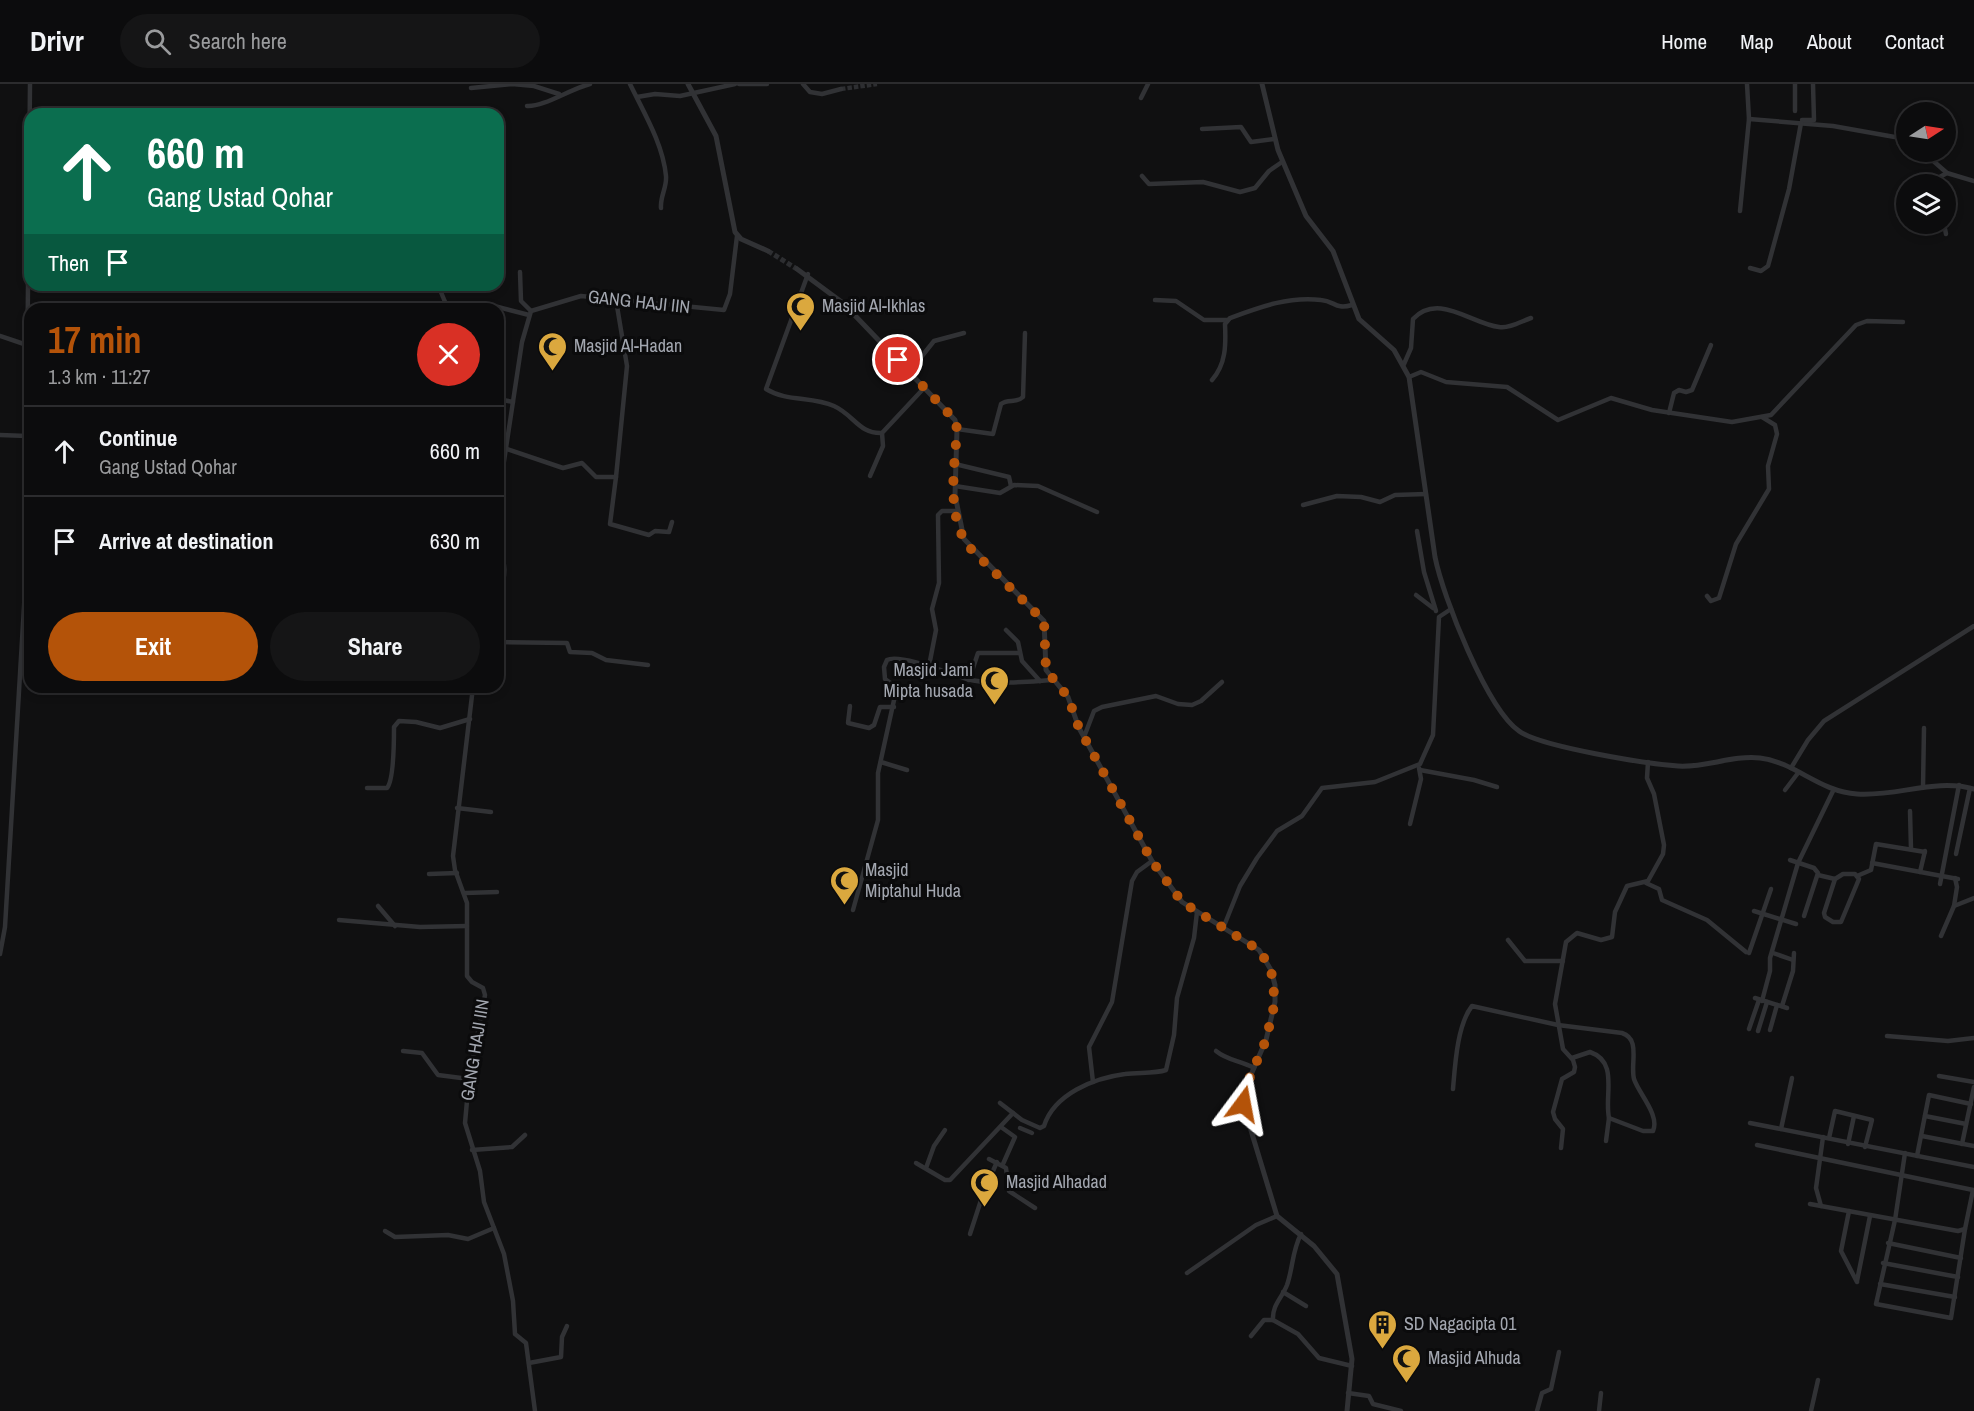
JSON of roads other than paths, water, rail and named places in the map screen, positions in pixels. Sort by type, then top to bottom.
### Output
[{"type":"street","points":[[29,108],[30,84]]},
{"type":"street","points":[[471,88],[512,84],[534,86],[559,94]]},
{"type":"street","points":[[527,106],[539,106],[559,94],[591,84]]},
{"type":"street","points":[[630,84],[665,168],[667,183],[661,208]]},
{"type":"street","points":[[688,84],[716,136],[730,217],[737,236],[768,252]]},
{"type":"street","points":[[636,97],[655,94],[680,96],[737,84],[767,84]]},
{"type":"street","points":[[803,84],[810,92],[822,94],[841,89]]},
{"type":"street","points":[[1141,98],[1148,84]]},
{"type":"street","points":[[1262,84],[1274,139],[1310,224],[1333,251],[1360,322],[1390,346],[1404,364],[1409,377],[1437,568],[1450,609],[1505,719],[1521,733],[1559,746],[1648,762],[1685,766],[1752,758],[1774,761],[1833,791],[1875,794],[1959,785],[1972,789],[1958,855],[1947,853]]},
{"type":"street","points":[[1740,211],[1749,119],[1747,84]]},
{"type":"street","points":[[1795,84],[1795,111]]},
{"type":"street","points":[[1801,122],[1814,120],[1813,84]]},
{"type":"street","points":[[1749,119],[1801,122],[1896,137]]},
{"type":"street","points":[[1750,268],[1761,271],[1768,266],[1789,189],[1801,122]]},
{"type":"street","points":[[1203,129],[1241,127],[1251,142],[1274,139]]},
{"type":"street","points":[[1142,176],[1146,183],[1203,182],[1240,192],[1255,188],[1269,171],[1282,162]]},
{"type":"street","points":[[1934,162],[1947,174]]},
{"type":"street","points":[[1956,176],[1974,181]]},
{"type":"street","name":"GANG HAJI IIN","points":[[530,313],[581,296],[724,310],[730,294],[737,236]]},
{"type":"street","points":[[797,269],[808,274],[843,303],[949,412],[957,429],[956,511],[967,543],[1044,621],[1044,665],[1051,680],[1068,697],[1079,728],[1152,861],[1182,902],[1224,926],[1262,953],[1275,985],[1275,1002],[1266,1040],[1242,1098],[1277,1216],[1301,1234],[1326,1259],[1337,1274],[1352,1366],[1347,1411]]},
{"type":"street","points":[[520,272],[521,301],[530,313]]},
{"type":"street","points":[[808,274],[766,389],[785,397],[816,400],[836,407],[861,429],[882,433]]},
{"type":"street","points":[[1155,300],[1176,301],[1204,321],[1227,320],[1292,299],[1324,300],[1340,308],[1352,305]]},
{"type":"street","points":[[616,300],[627,366],[610,524],[649,535],[655,531],[669,532],[672,522]]},
{"type":"street","points":[[504,308],[530,313]]},
{"type":"street","points":[[1404,364],[1411,348],[1413,319],[1427,311],[1438,308],[1458,312],[1499,327],[1531,318]]},
{"type":"street","points":[[504,466],[522,342],[530,313]]},
{"type":"street","points":[[1212,380],[1223,364],[1227,320]]},
{"type":"street","points":[[1409,377],[1421,372],[1446,382],[1502,385],[1558,420],[1608,398],[1669,412],[1732,422],[1776,411],[1826,359],[1851,328],[1867,321],[1903,322]]},
{"type":"street","points":[[910,371],[932,342],[964,333]]},
{"type":"street","points":[[957,429],[993,434],[1001,405],[1023,397],[1025,333]]},
{"type":"street","points":[[0,336],[24,344],[24,436],[0,435]]},
{"type":"street","points":[[1669,412],[1674,393],[1679,390],[1686,392],[1692,390],[1711,345]]},
{"type":"street","points":[[870,476],[883,446],[882,433],[925,387]]},
{"type":"street","points":[[504,400],[513,402]]},
{"type":"street","points":[[1707,596],[1711,601],[1719,598],[1736,544],[1769,489],[1768,466],[1777,435],[1776,411]]},
{"type":"street","points":[[1757,416],[1767,418],[1775,425]]},
{"type":"street","points":[[507,449],[563,468],[582,463],[596,477],[616,477]]},
{"type":"street","points":[[955,464],[1009,477],[1011,486]]},
{"type":"street","points":[[955,486],[1000,493],[1011,486],[1031,484],[1045,487],[1097,512]]},
{"type":"street","points":[[1303,505],[1337,496],[1361,497],[1380,502],[1395,495],[1426,494]]},
{"type":"street","points":[[929,666],[936,630],[932,609],[939,583],[938,515],[942,511],[956,511]]},
{"type":"street","points":[[1410,824],[1420,783],[1419,768],[1433,735],[1439,617],[1424,572],[1417,531]]},
{"type":"street","points":[[1416,596],[1424,599],[1436,611]]},
{"type":"street","points":[[1439,617],[1450,609]]},
{"type":"street","points":[[1791,768],[1824,721],[1974,626]]},
{"type":"street","points":[[0,954],[5,927],[24,630]]},
{"type":"street","points":[[1006,630],[1018,642],[1019,654],[1026,666],[1040,681]]},
{"type":"street","points":[[504,642],[567,643],[570,652],[592,653],[606,660],[648,665]]},
{"type":"street","points":[[969,680],[978,653],[1019,654]]},
{"type":"street","points":[[853,909],[878,820],[880,804],[878,780],[894,707],[896,688],[885,679],[884,667],[887,660],[896,657],[969,680],[1051,680]]},
{"type":"street","points":[[1084,737],[1094,711],[1101,707],[1156,696],[1178,704],[1192,705],[1201,701],[1222,682]]},
{"type":"street","name":"GANG HAJI IIN","points":[[472,693],[453,849],[457,873],[465,893],[467,976],[483,988],[485,995],[469,1079],[465,1123],[480,1171],[483,1196],[508,1276],[515,1334],[526,1341],[536,1411]]},
{"type":"street","points":[[850,706],[848,723],[869,728],[874,725],[879,707],[894,707]]},
{"type":"street","points":[[367,788],[389,787],[391,758],[396,744],[394,728],[399,721],[445,728],[470,719]]},
{"type":"street","points":[[1923,788],[1924,728]]},
{"type":"street","points":[[881,762],[907,770]]},
{"type":"street","points":[[1646,882],[1663,854],[1664,845],[1654,794],[1647,778],[1648,762]]},
{"type":"street","points":[[1224,926],[1244,878],[1257,858],[1278,831],[1302,816],[1323,787],[1375,782],[1419,768],[1468,778],[1497,787]]},
{"type":"street","points":[[1785,790],[1798,773]]},
{"type":"street","points":[[1941,884],[1959,785]]},
{"type":"street","points":[[1749,1029],[1761,1000],[1798,863],[1833,791]]},
{"type":"street","points":[[457,808],[490,812]]},
{"type":"street","points":[[1910,811],[1911,849]]},
{"type":"street","points":[[1857,876],[1857,885],[1841,922],[1837,923],[1825,917],[1824,913],[1835,879],[1843,874],[1857,876],[1870,871],[1876,844],[1925,850],[1920,872]]},
{"type":"street","points":[[1790,860],[1814,868],[1818,875],[1835,879]]},
{"type":"street","points":[[1093,1082],[1089,1047],[1112,1002],[1132,881],[1137,872],[1152,861]]},
{"type":"street","points":[[1872,863],[1957,878],[1954,906],[1941,936]]},
{"type":"street","points":[[429,874],[457,873]]},
{"type":"street","points":[[1804,916],[1818,875]]},
{"type":"street","points":[[1561,1148],[1563,1129],[1555,1119],[1553,1112],[1562,1079],[1575,1070],[1572,1058],[1563,1049],[1555,1004],[1566,942],[1573,934],[1580,933],[1604,940],[1612,937],[1616,912],[1627,886],[1646,882],[1659,889],[1662,900],[1707,920],[1747,953],[1764,914],[1771,889]]},
{"type":"street","points":[[465,893],[497,892]]},
{"type":"street","points":[[1954,906],[1974,898]]},
{"type":"street","points":[[378,906],[395,926]]},
{"type":"street","points":[[1754,911],[1796,924]]},
{"type":"street","points":[[1000,1103],[1034,1126],[1042,1127],[1048,1112],[1075,1090],[1093,1082],[1127,1074],[1163,1071],[1168,1068],[1177,998],[1194,938],[1197,912]]},
{"type":"street","points":[[339,920],[395,926],[467,926]]},
{"type":"street","points":[[1508,940],[1525,961],[1563,961]]},
{"type":"street","points":[[1773,953],[1793,960]]},
{"type":"street","points":[[1770,1030],[1782,1007],[1792,976],[1794,953]]},
{"type":"street","points":[[1761,1000],[1782,1007]]},
{"type":"street","points":[[1758,1031],[1761,1000]]},
{"type":"street","points":[[1453,1089],[1457,1051],[1467,1013],[1472,1006],[1558,1025],[1622,1033],[1631,1038],[1633,1075],[1648,1106],[1654,1128],[1646,1132],[1609,1118]]},
{"type":"street","points":[[1887,1036],[1948,1041],[1974,1038]]},
{"type":"street","points":[[404,1051],[422,1053],[438,1075],[469,1079]]},
{"type":"street","points":[[1216,1052],[1228,1060],[1242,1061],[1254,1068]]},
{"type":"street","points":[[1572,1058],[1590,1052],[1605,1062],[1608,1074],[1609,1118],[1606,1141]]},
{"type":"street","points":[[1939,1076],[1974,1082]]},
{"type":"street","points":[[1781,1129],[1792,1078]]},
{"type":"street","points":[[1962,1144],[1974,1090]]},
{"type":"street","points":[[1917,1156],[1929,1095],[1971,1104]]},
{"type":"street","points":[[1821,1206],[1816,1188],[1820,1160],[1835,1111],[1872,1120],[1865,1147]]},
{"type":"street","points":[[916,1163],[945,1180],[952,1179],[962,1165],[1013,1113]]},
{"type":"street","points":[[1848,1144],[1854,1116]]},
{"type":"street","points":[[1925,1116],[1966,1124]]},
{"type":"street","points":[[1750,1123],[1974,1167]]},
{"type":"street","points":[[1020,1128],[1031,1134],[1034,1126]]},
{"type":"street","points":[[1001,1127],[1015,1137],[1003,1164]]},
{"type":"street","points":[[926,1168],[934,1146],[945,1130]]},
{"type":"street","points":[[472,1150],[512,1147],[525,1135]]},
{"type":"street","points":[[1922,1136],[1974,1146]]},
{"type":"street","points":[[1757,1145],[1820,1160],[1902,1175],[1974,1189],[1971,1214],[1965,1229],[1951,1318],[1876,1304],[1883,1263],[1895,1220],[1902,1175],[1905,1154]]},
{"type":"street","points":[[989,1159],[1003,1164],[1010,1178],[1009,1191],[1035,1208]]},
{"type":"street","points":[[970,1234],[984,1191],[997,1162]]},
{"type":"street","points":[[1810,1204],[1951,1232],[1965,1229]]},
{"type":"street","points":[[1849,1212],[1841,1251],[1857,1282],[1870,1216]]},
{"type":"street","points":[[1187,1273],[1256,1225],[1277,1216]]},
{"type":"street","points":[[385,1231],[395,1237],[448,1235],[468,1239],[494,1228]]},
{"type":"street","points":[[1273,1320],[1274,1307],[1283,1292],[1290,1273],[1294,1248],[1301,1234]]},
{"type":"street","points":[[1888,1243],[1961,1258]]},
{"type":"street","points":[[1883,1263],[1958,1277]]},
{"type":"street","points":[[1880,1284],[1955,1298]]},
{"type":"street","points":[[1283,1292],[1306,1306]]},
{"type":"street","points":[[1251,1336],[1262,1321],[1273,1320],[1298,1334],[1319,1358],[1331,1363],[1352,1366]]},
{"type":"street","points":[[529,1363],[561,1357],[561,1337],[567,1326]]},
{"type":"street","points":[[1537,1411],[1542,1393],[1551,1389],[1559,1352]]},
{"type":"street","points":[[1811,1411],[1818,1380]]},
{"type":"street","points":[[1348,1393],[1369,1396],[1373,1404],[1401,1411]]},
{"type":"street","points":[[1599,1411],[1601,1393]]},
{"type":"tunnel","points":[[841,89],[877,84]]},
{"type":"tunnel","points":[[768,251],[797,269]]},
{"type":"place","name":"Masjid Al-Ikhlas","points":[[801,332]]},
{"type":"place","name":"Masjid Al-Hadan","points":[[553,372]]},
{"type":"place","name":"Masjid Jami Mipta husada","points":[[994,706]]},
{"type":"place","name":"Masjid Miptahul Huda","points":[[844,906]]},
{"type":"place","name":"Masjid Alhadad","points":[[985,1208]]},
{"type":"place","name":"SD Nagacipta 01","points":[[1383,1350]]},
{"type":"place","name":"Masjid Alhuda","points":[[1407,1384]]}]
